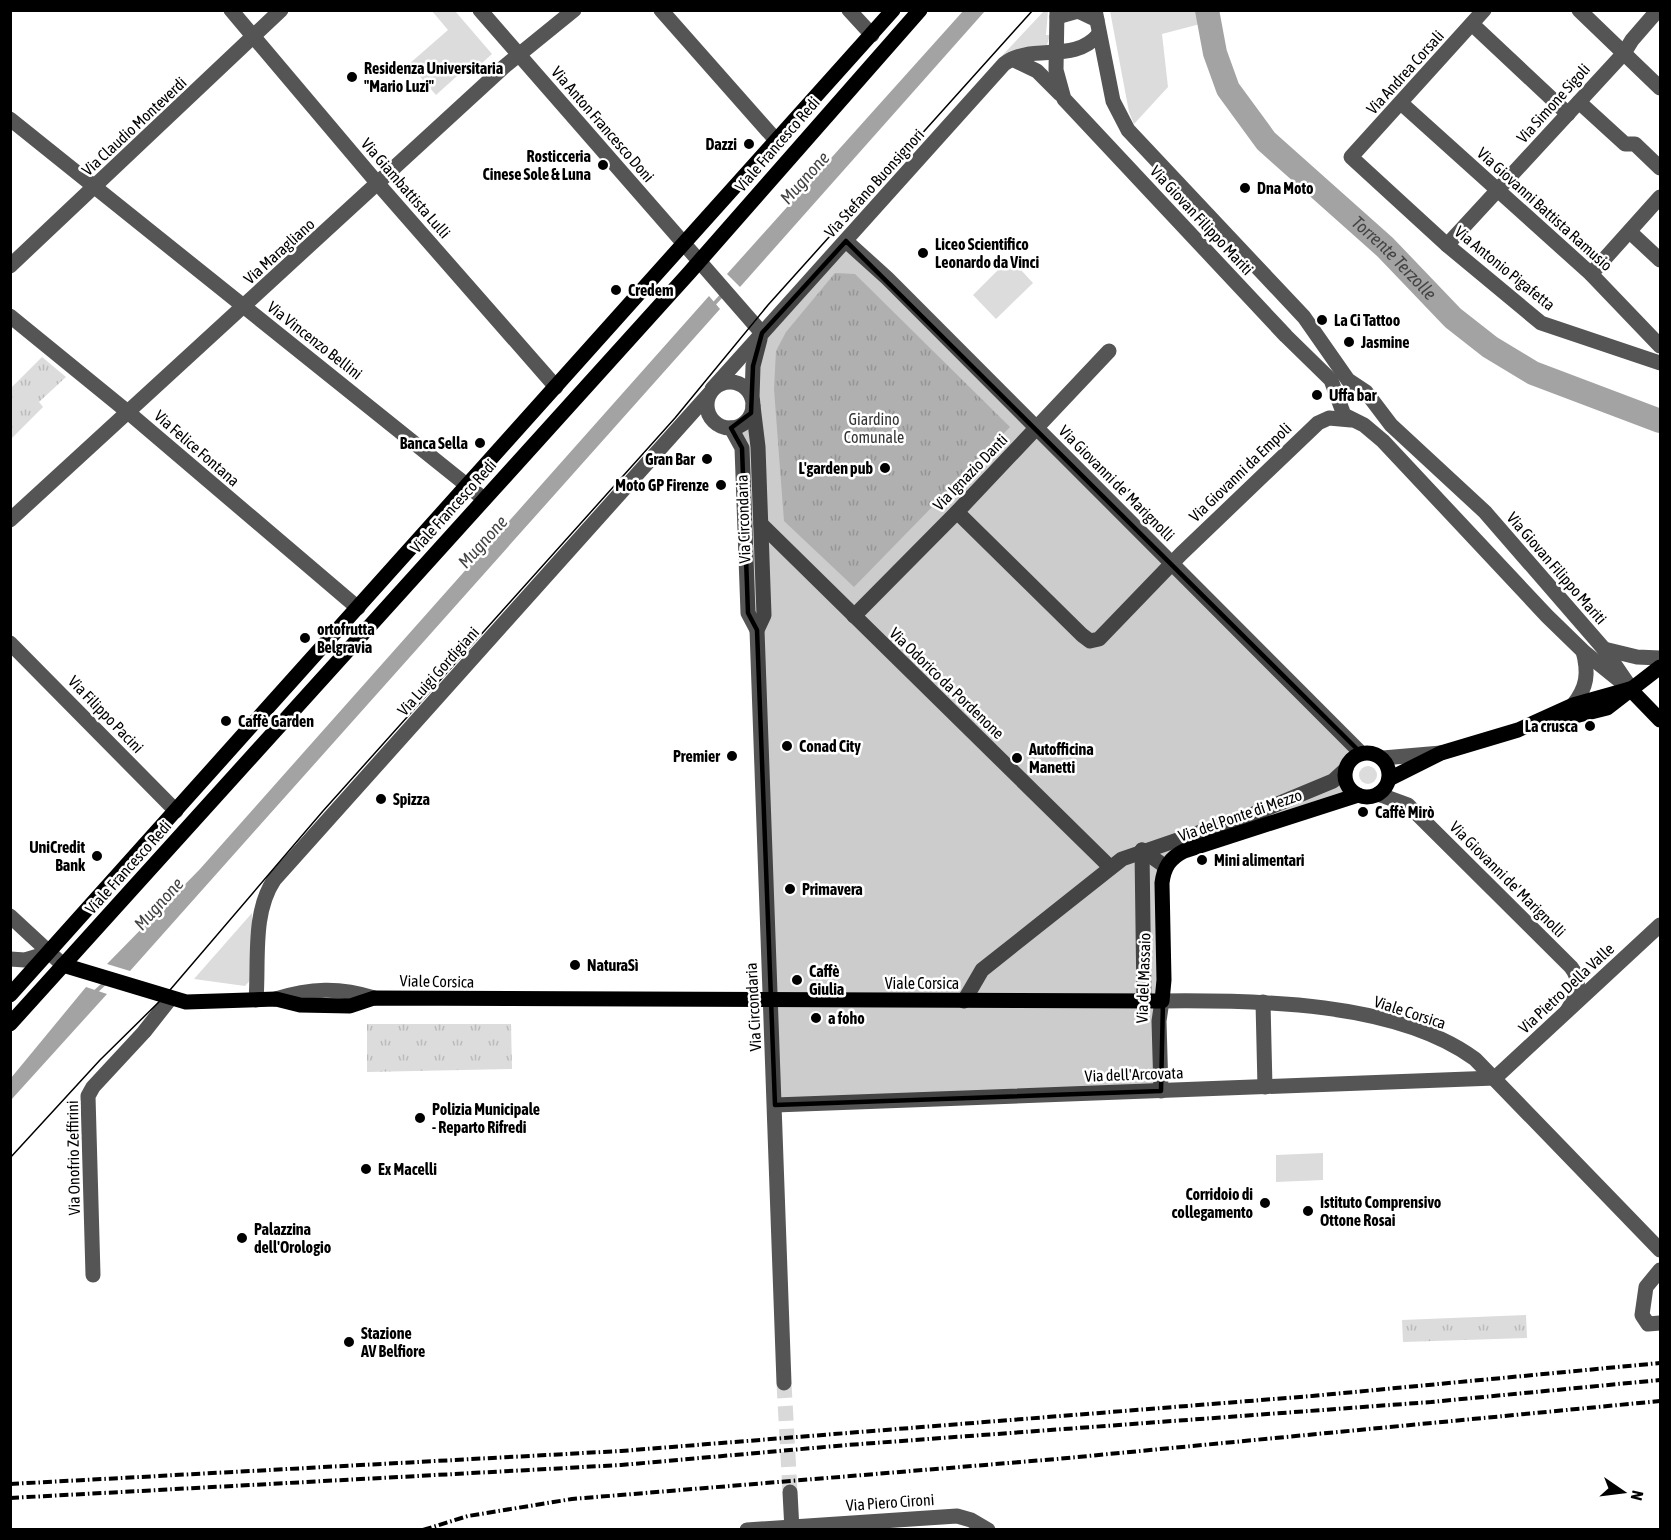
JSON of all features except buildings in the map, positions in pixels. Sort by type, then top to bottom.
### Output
[{"type":"main road","name":"Viale Francesco Redi","points":[[10,995],[893,10]]},
{"type":"main road","name":"Viale Francesco Redi","points":[[10,1024],[698,261],[920,10]]},
{"type":"main road","points":[[1389,779],[1441,753],[1518,730],[1607,708],[1660,667]]},
{"type":"main road","points":[[1518,730],[1573,705],[1630,689]]},
{"type":"main road","name":"Via Giovan Filippo Mariti","points":[[1630,689],[1660,720]]},
{"type":"main road","points":[[1361,753],[1376,754],[1383,758],[1390,772],[1384,789],[1378,794]]},
{"type":"main road","name":"Via del Ponte di Mezzo","points":[[1346,769],[1351,760],[1361,753]]},
{"type":"main road","points":[[1346,769],[1348,784],[1358,795]]},
{"type":"main road","name":"Via del Ponte di Mezzo","points":[[1166,867],[1172,859],[1184,851],[1358,795],[1369,797],[1378,794]]},
{"type":"main road","name":"Via del Massaio","points":[[1162,1001],[1164,980],[1162,888],[1166,867]]},
{"type":"main road","name":"Viale Corsica","points":[[63,965],[186,1002],[276,999],[300,1005],[350,1006],[374,998],[1162,1001]]},
{"type":"street","name":"Via Giambattista Lulli","points":[[231,10],[378,185],[556,387]]},
{"type":"street","name":"Via Claudio Monteverdi","points":[[10,266],[281,10]]},
{"type":"street","name":"Via Anton Francesco Doni","points":[[480,10],[762,333]]},
{"type":"street","name":"Via Maragliano","points":[[10,520],[519,55],[574,10]]},
{"type":"street","points":[[661,10],[775,139]]},
{"type":"street","points":[[849,10],[872,35]]},
{"type":"street","name":"Via Andrea Corsali","points":[[1352,158],[1484,10]]},
{"type":"street","points":[[1579,10],[1660,88]]},
{"type":"street","name":"Via Simone Sigoli","points":[[1447,245],[1624,53],[1658,10]]},
{"type":"street","points":[[1012,58],[1024,54],[1056,53],[1080,49],[1097,22],[1078,11],[1057,14]]},
{"type":"street","name":"Via Giovan Filippo Mariti","points":[[1057,14],[1057,78],[1064,99],[1286,336],[1331,380],[1342,413],[1383,441],[1583,651],[1630,689]]},
{"type":"street","name":"Via Giovan Filippo Mariti","points":[[1097,22],[1113,101],[1124,125],[1304,317],[1348,380],[1367,395],[1391,425],[1473,499],[1604,649],[1630,689]]},
{"type":"street","points":[[1472,24],[1568,114]]},
{"type":"street","points":[[1012,58],[1037,71],[1064,99]]},
{"type":"street","name":"Via Stefano Buonsignori","points":[[711,392],[1012,58]]},
{"type":"street","points":[[1579,102],[1625,144],[1635,144],[1660,168]]},
{"type":"street","name":"Via Giovanni Battista Ramusio","points":[[1401,103],[1591,274],[1660,346]]},
{"type":"street","name":"Via Vincenzo Bellini","points":[[10,119],[484,499]]},
{"type":"street","name":"Via Antonio Pigafetta","points":[[1352,158],[1447,245],[1541,323],[1660,363]]},
{"type":"street","points":[[1591,274],[1660,197]]},
{"type":"street","points":[[1630,232],[1660,260]]},
{"type":"street","name":"Via Giovanni de' Marignolli","points":[[846,241],[887,278],[1361,753]]},
{"type":"street","name":"Via Felice Fontana","points":[[10,316],[129,413],[358,608]]},
{"type":"street","name":"Via Stefano Buonsignori","points":[[752,402],[754,359],[762,333]]},
{"type":"street","name":"Via Ignazio Danti","points":[[854,616],[957,512],[1110,351]]},
{"type":"street","points":[[723,382],[735,382],[745,387],[752,402],[748,420],[731,428],[720,426],[711,419],[706,405],[711,392],[723,382]]},
{"type":"street","points":[[1340,404],[1348,390],[1367,395],[1368,415],[1353,420]]},
{"type":"street","name":"Via Luigi Gordigiani","points":[[256,1000],[261,918],[266,897],[274,880],[711,392]]},
{"type":"street","name":"Via Circondaria","points":[[752,402],[758,447],[764,615],[757,630]]},
{"type":"street","name":"Via Giovanni da Empoli","points":[[957,512],[1090,640],[1099,639],[1172,563],[1318,423],[1329,418],[1353,420]]},
{"type":"street","name":"Via Circondaria","points":[[731,428],[742,447],[748,613],[757,630],[784,1383]]},
{"type":"street","name":"Via Odorico da Pordenone","points":[[761,524],[1110,867]]},
{"type":"street","name":"Via Filippo Pacini","points":[[10,643],[176,811]]},
{"type":"street","points":[[1604,649],[1637,657],[1660,658]]},
{"type":"street","points":[[1573,705],[1581,695],[1587,678],[1583,651]]},
{"type":"street","points":[[1383,758],[1441,753]]},
{"type":"street","name":"Via del Ponte di Mezzo","points":[[964,1001],[982,970],[1110,867],[1142,850],[1256,813],[1334,781],[1346,769]]},
{"type":"street","name":"Via Giovanni de' Marignolli","points":[[1378,794],[1408,805],[1571,967],[1578,978],[1578,990],[1567,1011]]},
{"type":"street","points":[[1142,850],[1166,867]]},
{"type":"street","name":"Via del Massaio","points":[[1142,850],[1144,1001]]},
{"type":"street","points":[[10,916],[63,965]]},
{"type":"street","name":"Via Pietro Della Valle","points":[[1495,1078],[1660,925]]},
{"type":"street","points":[[10,959],[25,960],[48,953]]},
{"type":"street","name":"Via Onofrio Zeffirini","points":[[93,1275],[88,1096],[93,1087],[144,1032],[170,999]]},
{"type":"street","name":"Via del Massaio","points":[[1161,1091],[1159,1021],[1162,1001]]},
{"type":"street","name":"Viale Corsica","points":[[1162,1001],[1263,1002],[1306,1005],[1348,1012],[1404,1027],[1463,1051],[1495,1078],[1660,1250]]},
{"type":"street","points":[[1263,1002],[1265,1087]]},
{"type":"street","points":[[1449,1081],[1461,1072],[1463,1051]]},
{"type":"street","name":"Via dell'Arcovata","points":[[775,1106],[1495,1078]]},
{"type":"street","points":[[1660,1270],[1646,1287],[1642,1315],[1648,1324],[1660,1323]]},
{"type":"street","points":[[790,1492],[792,1528]]},
{"type":"street","name":"Via Piero Cironi","points":[[747,1530],[957,1516],[977,1522],[988,1530]]},
{"type":"highlighted area","points":[[846,241],[1361,753],[1351,760],[1345,774],[1358,795],[1184,851],[1166,867],[1161,1091],[775,1105],[757,630],[748,613],[742,448],[731,428],[751,413],[753,366],[762,333]]},
{"type":"green space","points":[[432,11],[455,11],[492,54],[472,72],[467,67],[436,95],[409,64],[448,30]]},
{"type":"green space","points":[[1044,11],[1048,11],[1046,35],[1050,35],[1047,45],[1024,47],[997,61]]},
{"type":"green space","points":[[1110,11],[1202,11],[1204,23],[1162,34],[1168,87],[1134,124],[1129,112]]},
{"type":"green space","points":[[1010,258],[1033,283],[996,319],[973,295]]},
{"type":"green space","name":"Giardino Comunale","points":[[835,273],[855,274],[1010,427],[854,587],[784,521],[774,389],[776,351],[786,332]]},
{"type":"green space","points":[[42,357],[66,377],[39,402],[43,407],[11,439],[11,388]]},
{"type":"green space","points":[[1368,766],[1374,769],[1377,775],[1374,781],[1368,784],[1362,781],[1359,775],[1362,769]]},
{"type":"green space","points":[[252,913],[253,977],[245,986],[194,979]]},
{"type":"green space","points":[[367,1024],[511,1024],[512,1069],[367,1072]]},
{"type":"green space","points":[[1323,1153],[1323,1180],[1276,1182],[1276,1155]]},
{"type":"green space","points":[[1526,1315],[1527,1338],[1403,1342],[1402,1320]]},
{"type":"shaded area","points":[[964,10],[985,11],[740,287],[727,274]]},
{"type":"shaded area","points":[[709,296],[720,309],[130,971],[107,964],[200,869]]},
{"type":"shaded area","points":[[86,987],[107,994],[11,1100],[11,1078]]},
{"type":"waterway","name":"Torrente Terzolle","points":[[1207,10],[1215,53],[1228,89],[1266,141],[1385,247],[1453,318],[1490,347],[1533,373],[1660,421]]},
{"type":"waterway","name":"Mugnone","points":[[713,305],[724,293]]},
{"type":"waterway","name":"Mugnone","points":[[93,994],[105,983]]},
{"type":"tunnel","points":[[784,1383],[790,1492]]},
{"type":"tram line","points":[[10,1158],[100,1060],[164,997],[323,811],[675,418],[768,305],[1033,10]]},
{"type":"railway","points":[[10,1484],[621,1451],[1312,1396],[1660,1363]]},
{"type":"railway","points":[[10,1498],[621,1465],[847,1445],[1431,1402],[1660,1380]]},
{"type":"railway","points":[[423,1530],[468,1516],[572,1499],[1057,1459],[1660,1401]]},
{"type":"place","name":"Residenza Universitaria \"Mario Luzi\"","points":[[352,77]]},
{"type":"place","name":"Dazzi","points":[[749,144]]},
{"type":"place","name":"Rosticceria Cinese Sole & Luna","points":[[603,165]]},
{"type":"place","name":"Dna Moto","points":[[1245,188]]},
{"type":"place","name":"Liceo Scientifico Leonardo da Vinci","points":[[923,253]]},
{"type":"place","name":"Credem","points":[[616,290]]},
{"type":"place","name":"La Ci Tattoo","points":[[1322,320]]},
{"type":"place","name":"Jasmine","points":[[1349,342]]},
{"type":"place","name":"Uffa bar","points":[[1317,395]]},
{"type":"place","name":"Banca Sella","points":[[480,443]]},
{"type":"place","name":"Gran Bar","points":[[707,459]]},
{"type":"place","name":"L'garden pub","points":[[885,468]]},
{"type":"place","name":"Moto GP Firenze","points":[[721,485]]},
{"type":"place","name":"ortofrutta Belgravia","points":[[305,638]]},
{"type":"place","name":"Caffè Garden","points":[[226,721]]},
{"type":"place","name":"La crusca","points":[[1590,726]]},
{"type":"place","name":"Conad City","points":[[787,746]]},
{"type":"place","name":"Premier","points":[[732,756]]},
{"type":"place","name":"Autofficina Manetti","points":[[1017,758]]},
{"type":"place","name":"Spizza","points":[[381,799]]},
{"type":"place","name":"Caffè Mirò","points":[[1363,812]]},
{"type":"place","name":"UniCredit Bank","points":[[97,856]]},
{"type":"place","name":"Mini alimentari","points":[[1202,860]]},
{"type":"place","name":"Primavera","points":[[790,889]]},
{"type":"place","name":"NaturaSì","points":[[575,965]]},
{"type":"place","name":"Caffè Giulia","points":[[797,980]]},
{"type":"place","name":"a foho","points":[[816,1018]]},
{"type":"place","name":"Polizia Municipale - Reparto Rifredi","points":[[420,1118]]},
{"type":"place","name":"Ex Macelli","points":[[366,1169]]},
{"type":"place","name":"Corridoio di collegamento","points":[[1265,1203]]},
{"type":"place","name":"Istituto Comprensivo Ottone Rosai","points":[[1308,1211]]},
{"type":"place","name":"Palazzina dell'Orologio","points":[[242,1238]]},
{"type":"place","name":"Stazione AV Belfiore","points":[[349,1342]]}]
